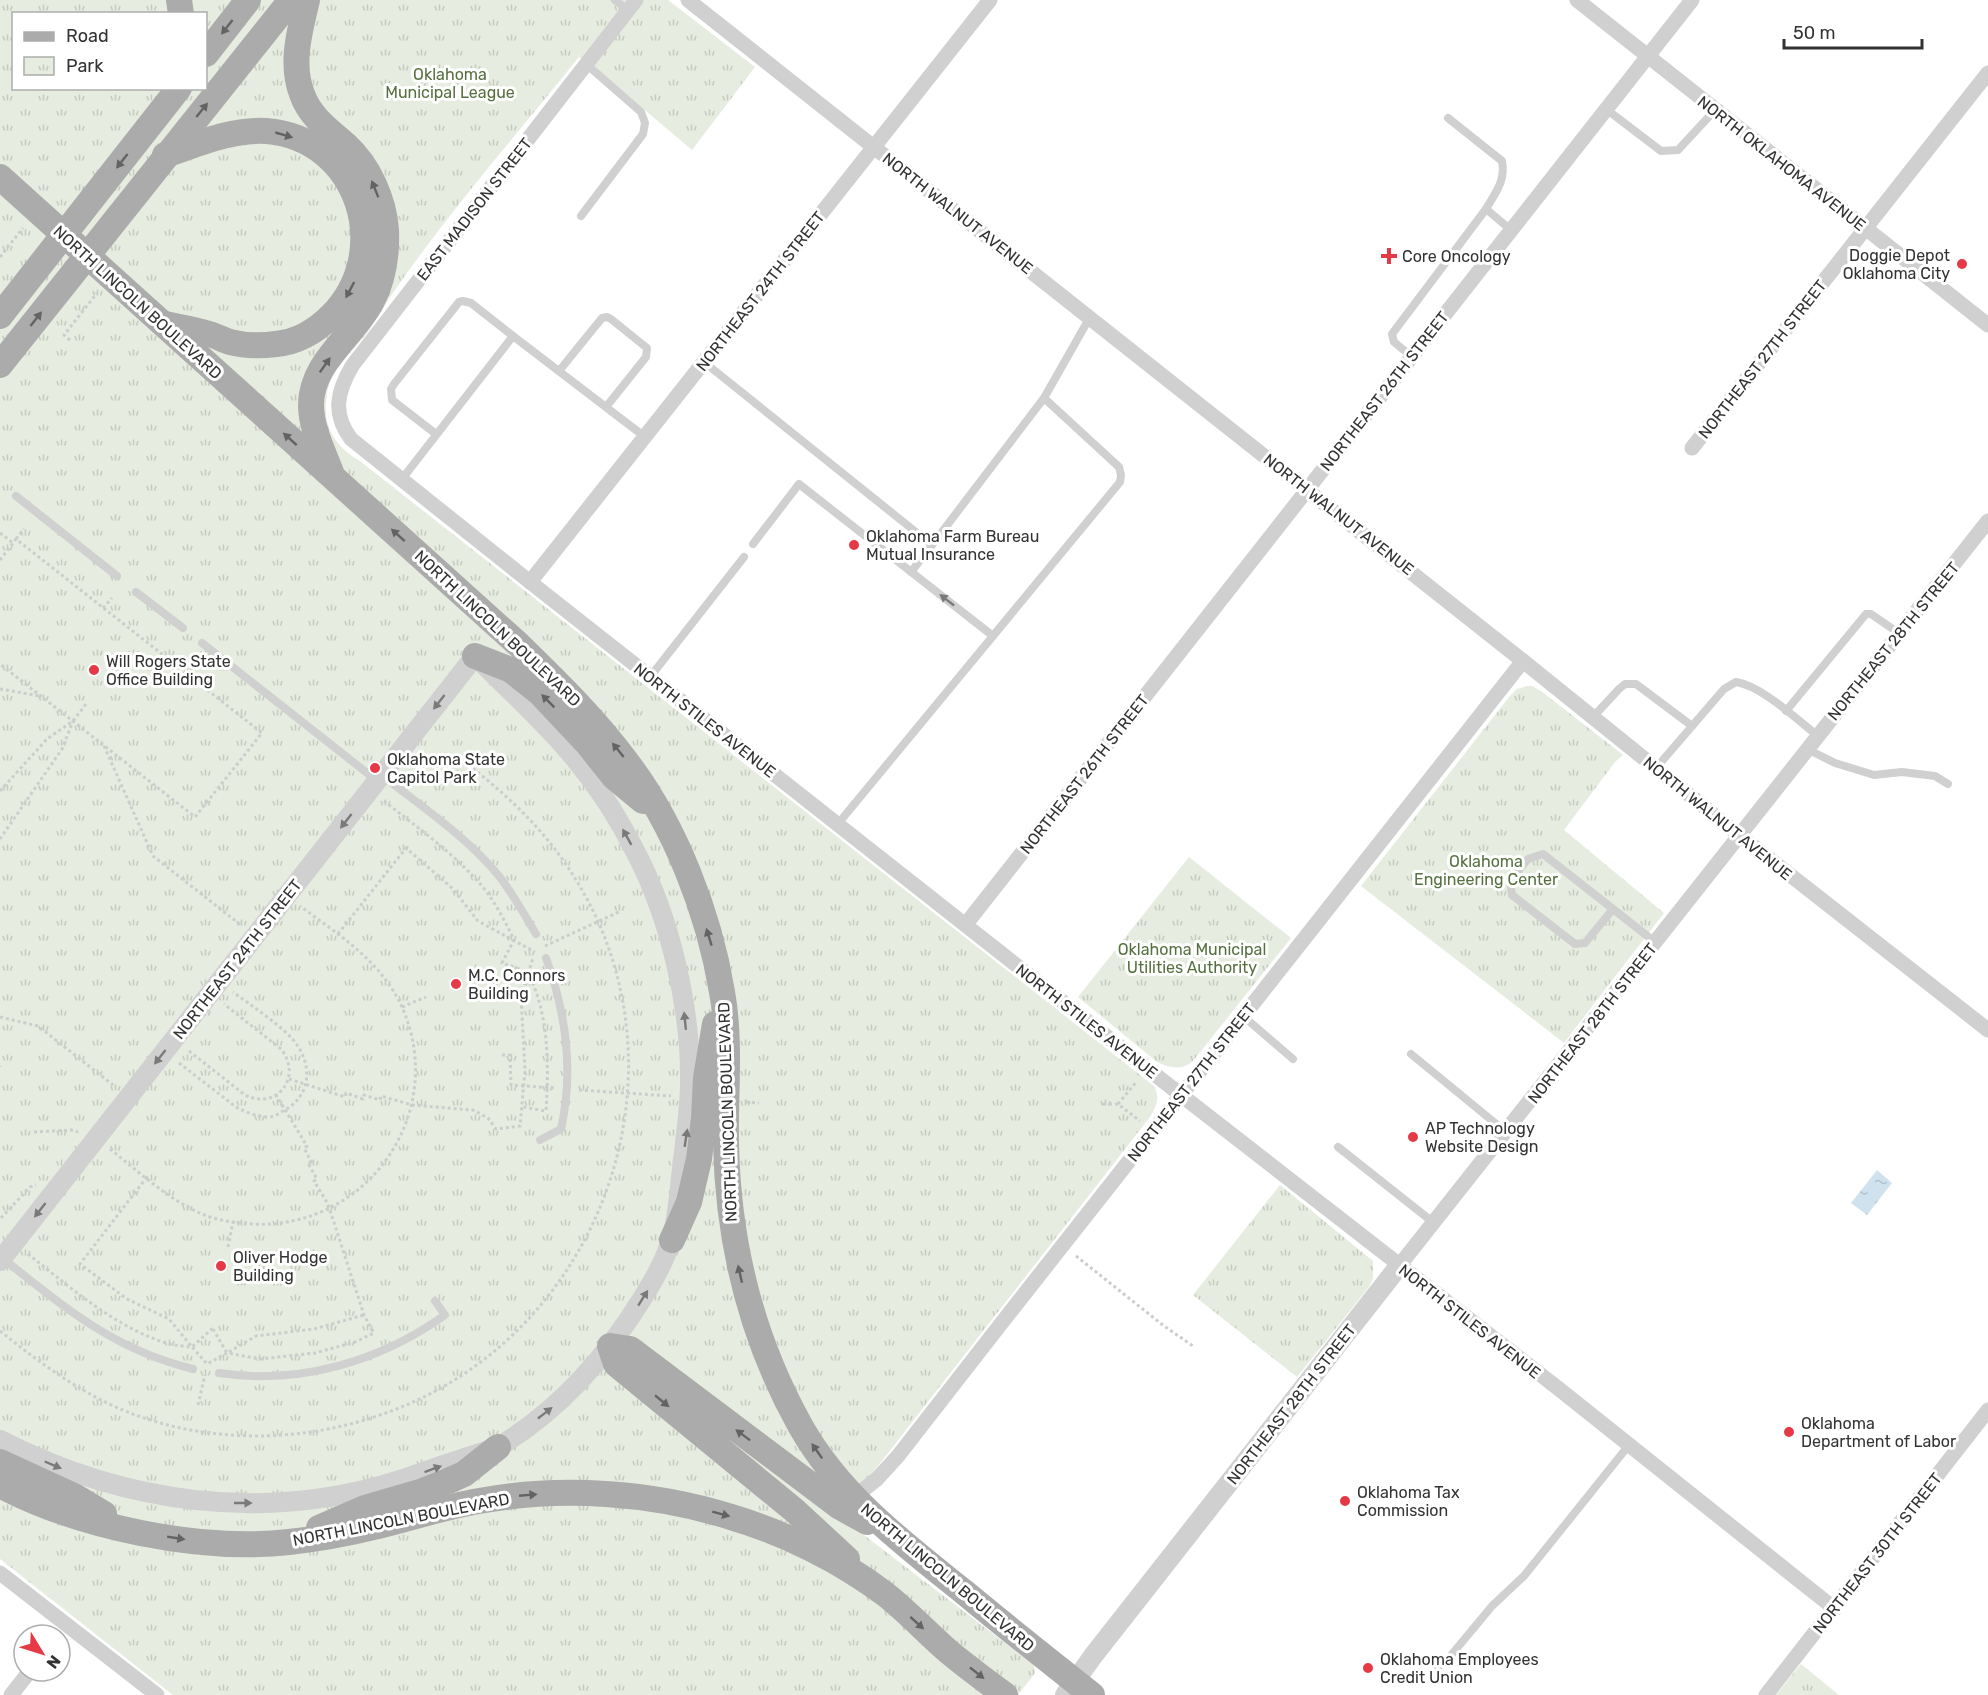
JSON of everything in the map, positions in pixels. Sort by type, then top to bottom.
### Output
[{"type":"main road","points":[[207,53],[248,0]]},
{"type":"main road","points":[[0,365],[291,0]]},
{"type":"main road","points":[[307,0],[297,52],[297,72],[302,94],[313,115],[362,163],[381,203],[386,230],[381,280],[372,301],[326,363],[314,387],[311,404],[312,420],[333,478]]},
{"type":"main road","points":[[158,115],[164,90]]},
{"type":"main road","points":[[0,316],[177,90]]},
{"type":"main road","points":[[163,324],[213,334],[229,342],[242,344],[259,346],[290,342],[317,328],[345,300],[361,265],[364,240],[361,211],[349,182],[330,159],[292,137],[268,131],[240,132],[227,134],[165,156]]},
{"type":"main road","name":"NORTH LINCOLN BOULEVARD","points":[[0,177],[35,217],[106,281],[163,324],[519,645],[584,709],[628,763],[661,816],[688,873],[711,941],[723,994],[728,1071],[726,1142],[729,1211],[738,1267],[757,1332],[772,1369],[801,1428],[853,1497],[901,1542],[1077,1690]]},
{"type":"main road","points":[[475,656],[511,670],[540,693],[580,735],[614,777],[661,816]]},
{"type":"main road","points":[[672,1240],[689,1202],[699,1159],[712,1035],[723,994]]},
{"type":"main road","points":[[885,1594],[794,1510],[616,1364],[610,1346],[630,1349],[840,1508],[901,1542]]},
{"type":"main road","points":[[286,1542],[365,1508],[420,1492],[456,1478],[498,1447]]},
{"type":"main road","points":[[0,1462],[74,1496],[133,1531]]},
{"type":"main road","name":"NORTH LINCOLN BOULEVARD","points":[[0,1485],[52,1508],[133,1531],[194,1541],[239,1543],[286,1542],[334,1536],[459,1505],[507,1497],[566,1492],[611,1495],[697,1508],[763,1528],[848,1569],[885,1594],[950,1652],[1005,1695]]},
{"type":"street","name":"NORTH WALNUT AVENUE","points":[[688,0],[1307,489],[1738,835],[1988,1030]]},
{"type":"street","name":"NORTHEAST 24TH STREET","points":[[530,582],[990,0]]},
{"type":"street","name":"NORTH OKLAHOMA AVENUE","points":[[1577,0],[1988,325]]},
{"type":"street","name":"NORTHEAST 26TH STREET","points":[[966,924],[1692,0]]},
{"type":"street","name":"EAST MADISON STREET","points":[[343,428],[338,408],[339,399],[343,381],[352,366],[632,5]]},
{"type":"street","name":"NORTHEAST 27TH STREET","points":[[1692,448],[1988,73]]},
{"type":"street","name":"NORTH STILES AVENUE","points":[[343,428],[351,439],[530,582],[1629,1445],[1834,1609]]},
{"type":"street","name":"NORTHEAST 28TH STREET","points":[[1077,1690],[1399,1266],[1988,521]]},
{"type":"street","name":"NORTHEAST 24TH STREET","points":[[5,1252],[475,656]]},
{"type":"street","points":[[0,1440],[67,1471],[129,1489],[186,1500],[241,1503],[326,1498],[383,1486],[498,1447],[524,1429],[558,1403],[583,1378],[629,1320],[654,1280],[672,1240],[688,1125],[690,1080],[683,996],[675,960],[653,890],[637,854],[617,819],[578,762],[475,656]]},
{"type":"street","name":"NORTHEAST 27TH STREET","points":[[853,1497],[878,1479],[898,1456],[1523,661]]},
{"type":"street","name":"NORTHEAST 30TH STREET","points":[[1766,1695],[1988,1410]]},
{"type":"street","points":[[0,1574],[54,1623]]},
{"type":"street","points":[[72,1637],[157,1695]]},
{"type":"street","points":[[10,1695],[20,1683]]},
{"type":"lane","points":[[615,0],[632,5]]},
{"type":"lane","points":[[581,216],[643,134],[645,123],[641,112],[586,64]]},
{"type":"lane","points":[[1605,109],[1661,151],[1678,150],[1715,110]]},
{"type":"lane","points":[[1411,356],[1394,342],[1392,334],[1486,209],[1504,172],[1502,161],[1448,118]]},
{"type":"lane","points":[[1486,209],[1511,230]]},
{"type":"lane","points":[[436,435],[392,400],[391,389],[459,302],[463,301],[471,303],[645,437]]},
{"type":"lane","points":[[559,372],[602,318],[606,316],[611,319],[647,348],[648,352],[606,407]]},
{"type":"lane","points":[[911,572],[1044,398],[1090,317]]},
{"type":"lane","points":[[402,479],[513,336]]},
{"type":"lane","points":[[704,362],[932,546]]},
{"type":"lane","points":[[837,825],[1120,482],[1119,467],[1044,398]]},
{"type":"lane","points":[[753,544],[799,484],[993,636]]},
{"type":"lane","points":[[16,496],[117,576]]},
{"type":"lane","points":[[650,677],[744,557]]},
{"type":"lane","points":[[136,592],[183,628]]},
{"type":"lane","points":[[1786,711],[1866,614],[1871,614],[1900,634]]},
{"type":"lane","points":[[202,643],[376,782],[471,847],[498,876],[536,934]]},
{"type":"lane","points":[[1656,768],[1724,689],[1736,682],[1752,686],[1818,736]]},
{"type":"lane","points":[[1593,717],[1618,688],[1625,684],[1636,684],[1692,726]]},
{"type":"lane","points":[[1807,749],[1834,763],[1874,775],[1902,772],[1935,776],[1948,784]]},
{"type":"lane","points":[[1613,909],[1586,943],[1575,944],[1512,895],[1510,881],[1528,859],[1543,854],[1656,942]]},
{"type":"lane","points":[[540,1140],[561,1129],[566,1106],[568,1077],[567,1044],[562,1012],[546,958]]},
{"type":"lane","points":[[1243,1017],[1293,1059]]},
{"type":"lane","points":[[1411,1054],[1506,1132]]},
{"type":"lane","points":[[1338,1147],[1434,1222]]},
{"type":"lane","points":[[5,1252],[76,1316],[109,1337],[142,1353],[193,1369]]},
{"type":"lane","points":[[219,1373],[270,1377],[300,1375],[335,1368],[371,1356],[400,1344],[445,1316],[435,1301]]},
{"type":"lane","points":[[1438,1667],[1448,1659],[1492,1606],[1524,1576],[1629,1445]]},
{"type":"path","points":[[0,256],[35,217]]},
{"type":"path","points":[[70,339],[64,335],[106,281]]},
{"type":"path","points":[[0,560],[24,529]]},
{"type":"path","points":[[0,533],[13,543]]},
{"type":"path","points":[[0,664],[195,817],[262,733],[16,539]]},
{"type":"path","points":[[103,608],[112,598]]},
{"type":"path","points":[[0,689],[42,697]]},
{"type":"path","points":[[0,838],[62,749],[73,721],[86,704]]},
{"type":"path","points":[[0,791],[47,739],[73,721]]},
{"type":"path","points":[[103,745],[153,856],[255,936]]},
{"type":"path","points":[[0,1331],[54,1373],[80,1389],[147,1419],[189,1430],[270,1436],[314,1432],[357,1423],[416,1402],[469,1371],[496,1351],[520,1329],[558,1283],[590,1230],[612,1175],[627,1110],[629,1051],[625,1012],[618,979],[598,922],[569,868],[545,835],[514,803],[465,762]]},
{"type":"path","points":[[376,782],[468,871],[496,907],[514,940]]},
{"type":"path","points":[[289,1079],[345,1097],[346,1093],[363,1099],[364,1095],[380,1100],[381,1096],[412,1104],[473,1110],[488,1118],[496,1129],[520,1126],[525,1071],[521,994],[535,951],[478,921],[453,889],[406,848],[338,934]]},
{"type":"path","points":[[34,1132],[71,1130],[95,1139],[192,1209],[233,1222],[284,1223],[308,1218],[358,1191],[382,1166],[401,1136],[412,1104],[416,1058],[408,1022],[383,974],[371,961],[299,904]]},
{"type":"path","points":[[543,946],[619,912]]},
{"type":"path","points":[[514,940],[501,964],[528,972],[537,990],[547,1048],[546,1111],[523,1107]]},
{"type":"path","points":[[177,1061],[245,1112],[267,1118],[285,1110],[298,1099],[305,1084],[308,1067],[296,1044],[232,991]]},
{"type":"path","points":[[402,1007],[426,998]]},
{"type":"path","points":[[186,1048],[245,1095],[261,1100],[276,1095],[285,1086],[289,1079],[289,1063],[281,1049],[222,1003]]},
{"type":"path","points":[[0,1017],[38,1026],[129,1097]]},
{"type":"path","points":[[502,1055],[510,1055],[511,1085],[558,1088]]},
{"type":"path","points":[[1118,1104],[1148,1069]]},
{"type":"path","points":[[570,1089],[676,1097]]},
{"type":"path","points":[[227,1353],[260,1359],[289,1357],[338,1347],[374,1333],[364,1315],[330,1208],[314,1181],[317,1179],[309,1165],[312,1163],[304,1148],[307,1146],[276,1095]]},
{"type":"path","points":[[736,1101],[759,1103]]},
{"type":"path","points":[[1103,1104],[1118,1104],[1153,1131]]},
{"type":"path","points":[[147,1178],[80,1264],[127,1299],[169,1319],[207,1364],[256,1336],[314,1329],[364,1315]]},
{"type":"path","points":[[228,1247],[233,1222]]},
{"type":"path","points":[[1063,1245],[1147,1313],[1193,1346]]},
{"type":"path","points":[[5,1252],[118,1320],[170,1344],[192,1347],[214,1328],[227,1353]]},
{"type":"path","points":[[198,1405],[205,1374]]},
{"type":"green space","name":"Oklahoma State Capitol Park","points":[[0,0],[668,0],[755,67],[692,150],[579,57],[440,228],[370,329],[339,367],[327,393],[326,415],[336,441],[351,455],[1154,1086],[1157,1102],[1150,1117],[839,1516],[1034,1665],[1035,1673],[1018,1695],[173,1695],[0,1559]]},
{"type":"green space","name":"Oklahoma Engineering Center","points":[[1527,686],[1541,691],[1623,755],[1615,762],[1564,830],[1664,913],[1564,1043],[1361,886],[1509,697],[1517,689]]},
{"type":"green space","name":"Oklahoma Municipal Utilities Authority","points":[[1189,857],[1291,938],[1193,1061],[1175,1068],[1157,1062],[1078,997]]},
{"type":"green space","points":[[1280,1185],[1373,1261],[1373,1279],[1369,1287],[1297,1377],[1193,1295]]},
{"type":"green space","points":[[1801,1664],[1839,1695],[1776,1695]]},
{"type":"water","points":[[1877,1170],[1892,1183],[1867,1215],[1851,1203]]},
{"type":"place","name":"Core Oncology","points":[[1389,256]]},
{"type":"place","name":"Doggie Depot Oklahoma City","points":[[1962,264]]},
{"type":"place","name":"Oklahoma Farm Bureau Mutual Insurance","points":[[854,545]]},
{"type":"place","name":"Will Rogers State Office Building","points":[[94,670]]},
{"type":"place","name":"Oklahoma State Capitol Park","points":[[375,768]]},
{"type":"place","name":"M.C. Connors Building","points":[[456,984]]},
{"type":"place","name":"AP Technology Website Design","points":[[1413,1137]]},
{"type":"place","name":"Oliver Hodge Building","points":[[221,1266]]},
{"type":"place","name":"Oklahoma Department of Labor","points":[[1789,1432]]},
{"type":"place","name":"Oklahoma Tax Commission","points":[[1345,1501]]},
{"type":"place","name":"Oklahoma Employees Credit Union","points":[[1368,1668]]},
{"type":"park label","name":"Oklahoma Municipal League","points":[[450,83]]}]
